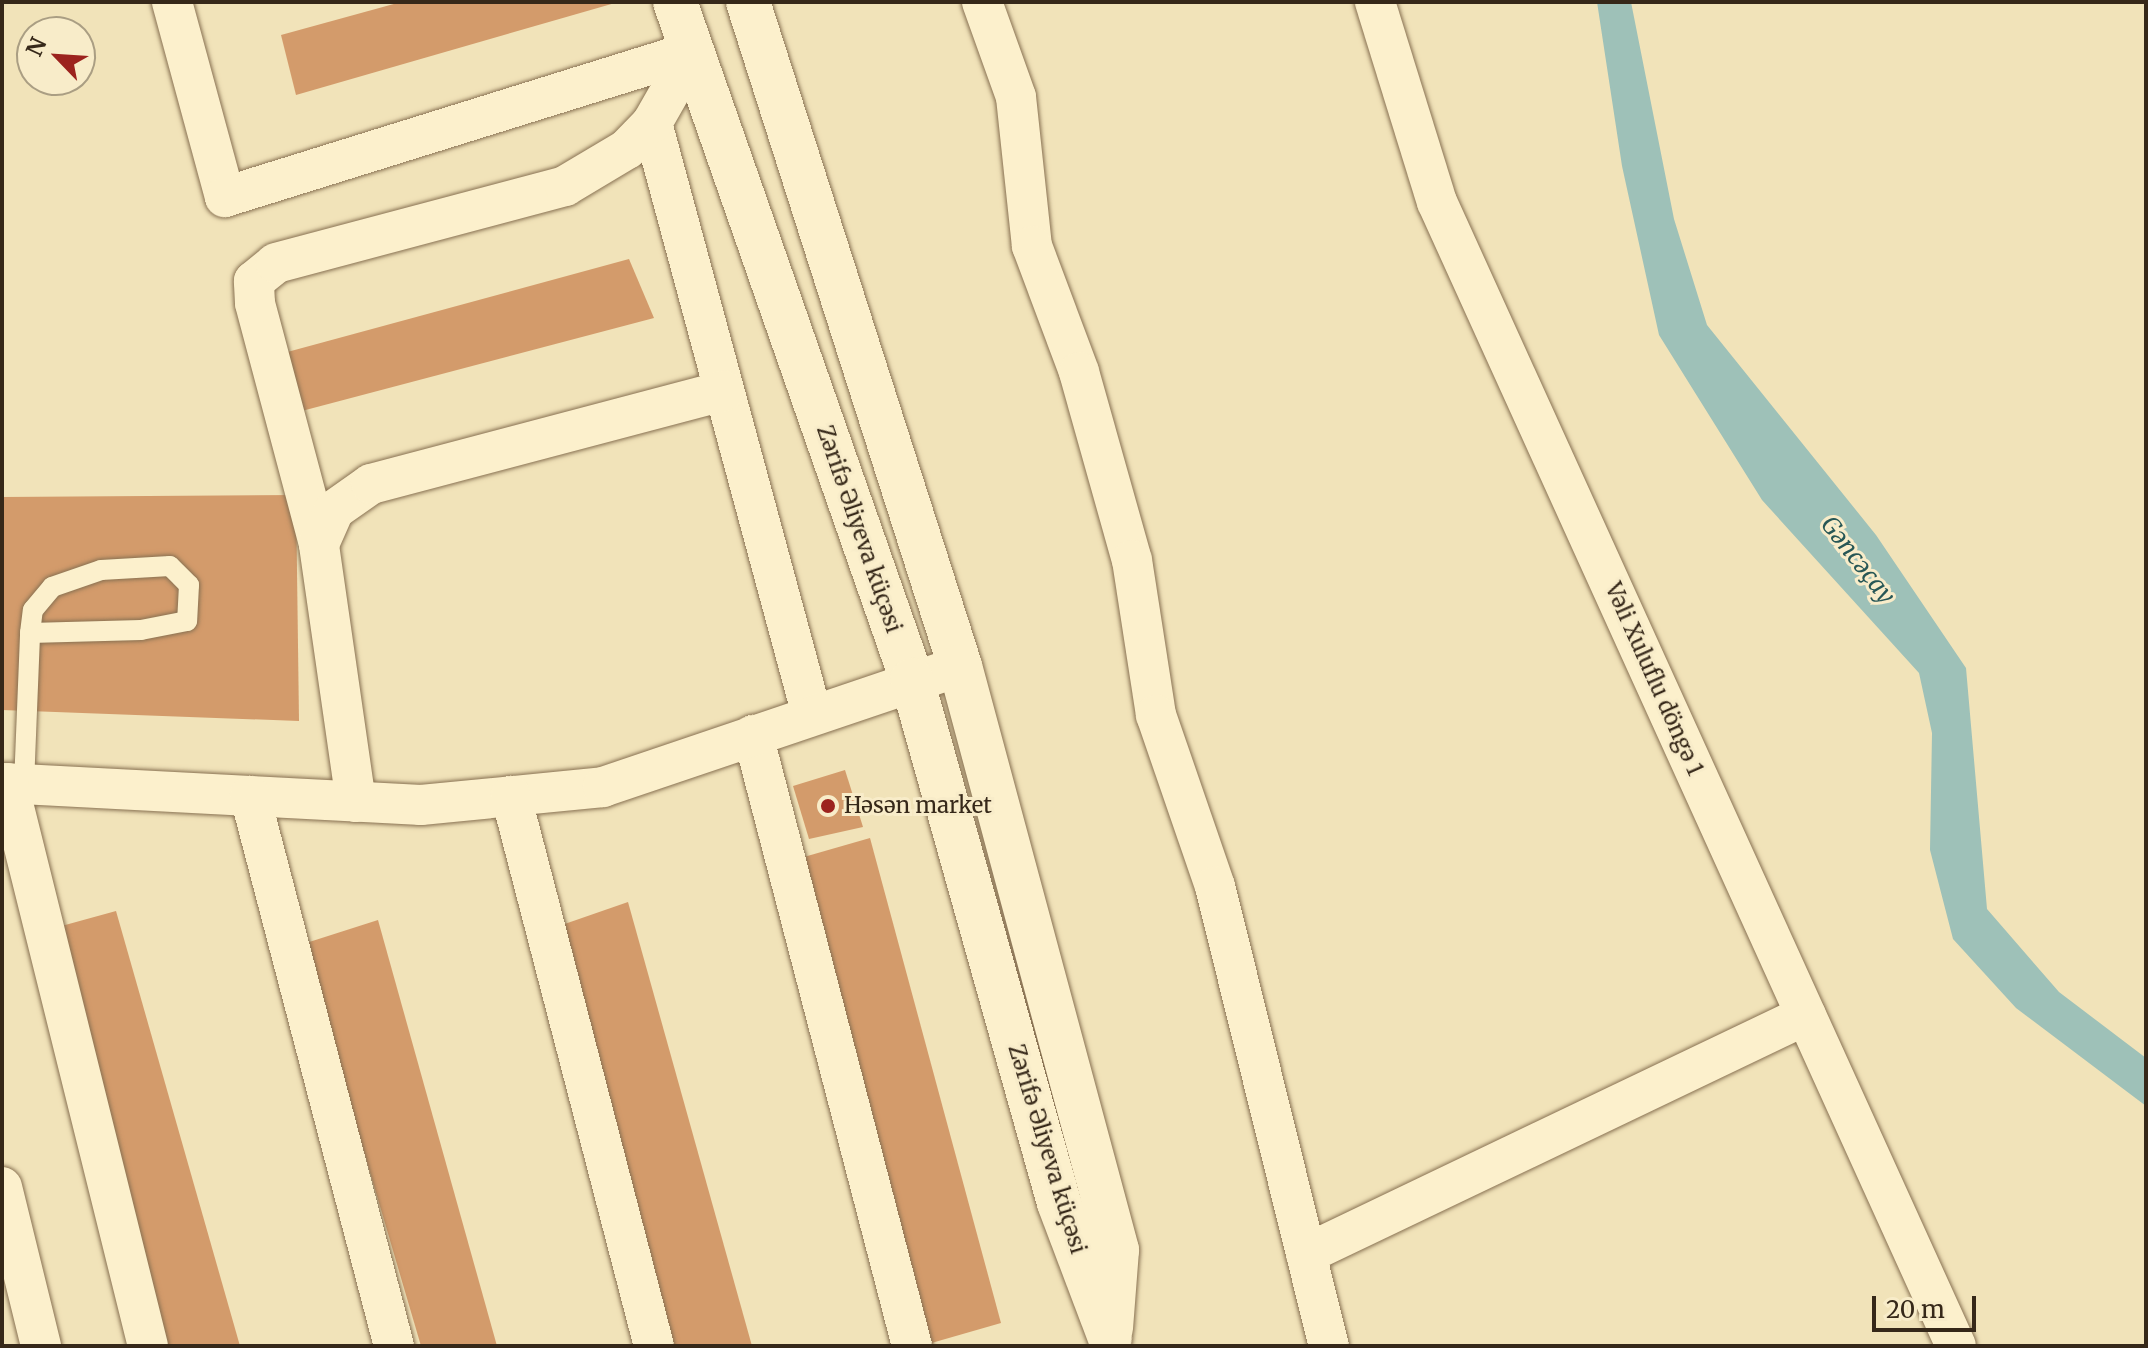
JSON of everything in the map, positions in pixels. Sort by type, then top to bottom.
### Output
[{"type":"street","points":[[172,2],[225,197],[693,51]]},
{"type":"street","name":"Zərifə Əliyeva küçəsi","points":[[675,2],[912,680],[1059,1203],[1105,1343]]},
{"type":"street","name":"Zərifə Əliyeva küçəsi","points":[[748,2],[960,666],[1117,1250],[1105,1343]]},
{"type":"street","points":[[982,2],[1016,97],[1032,246],[1079,372],[1132,560],[1156,715],[1215,886],[1329,1346]]},
{"type":"street","name":"Vəli Xuluflu döngə 1","points":[[1375,2],[1437,202],[1956,1346]]},
{"type":"street","points":[[356,802],[319,544],[255,303],[254,281],[276,263],[565,186],[627,149],[652,123],[693,51]]},
{"type":"street","points":[[652,123],[812,715]]},
{"type":"street","points":[[319,544],[334,510],[371,484],[724,391]]},
{"type":"street","points":[[148,1346],[11,784],[421,805],[603,787],[960,666]]},
{"type":"street","points":[[753,735],[912,1346]]},
{"type":"street","points":[[250,796],[394,1346]]},
{"type":"street","points":[[511,796],[654,1346]]},
{"type":"street","points":[[1306,1254],[1806,1015]]},
{"type":"street","points":[[2,1187],[41,1346]]},
{"type":"lane","points":[[11,784],[30,633],[33,610],[52,587],[101,570],[170,566],[189,585],[187,621],[141,630],[30,633]]},
{"type":"water","name":"Gəncəçay","points":[[1597,2],[1631,2],[1674,219],[1707,325],[1876,535],[1966,668],[1987,909],[2059,992],[2146,1058],[2146,1106],[2016,1008],[1953,939],[1930,850],[1932,733],[1919,673],[1762,500],[1659,335],[1622,166]]},
{"type":"building","points":[[401,2],[615,3],[296,95],[281,35]]},
{"type":"building","points":[[629,259],[654,318],[298,412],[280,354]]},
{"type":"building","points":[[296,495],[299,721],[2,710],[2,497]]},
{"type":"building","name":"Həsən market","points":[[845,770],[863,827],[809,839],[793,786]]},
{"type":"building","points":[[870,838],[1001,1323],[928,1344],[790,861]]},
{"type":"building","points":[[628,902],[752,1346],[668,1346],[556,927]]},
{"type":"building","points":[[116,911],[240,1346],[168,1346],[47,930]]},
{"type":"building","points":[[378,920],[497,1346],[421,1346],[303,944]]},
{"type":"place","name":"Həsən market","points":[[828,806]]}]
